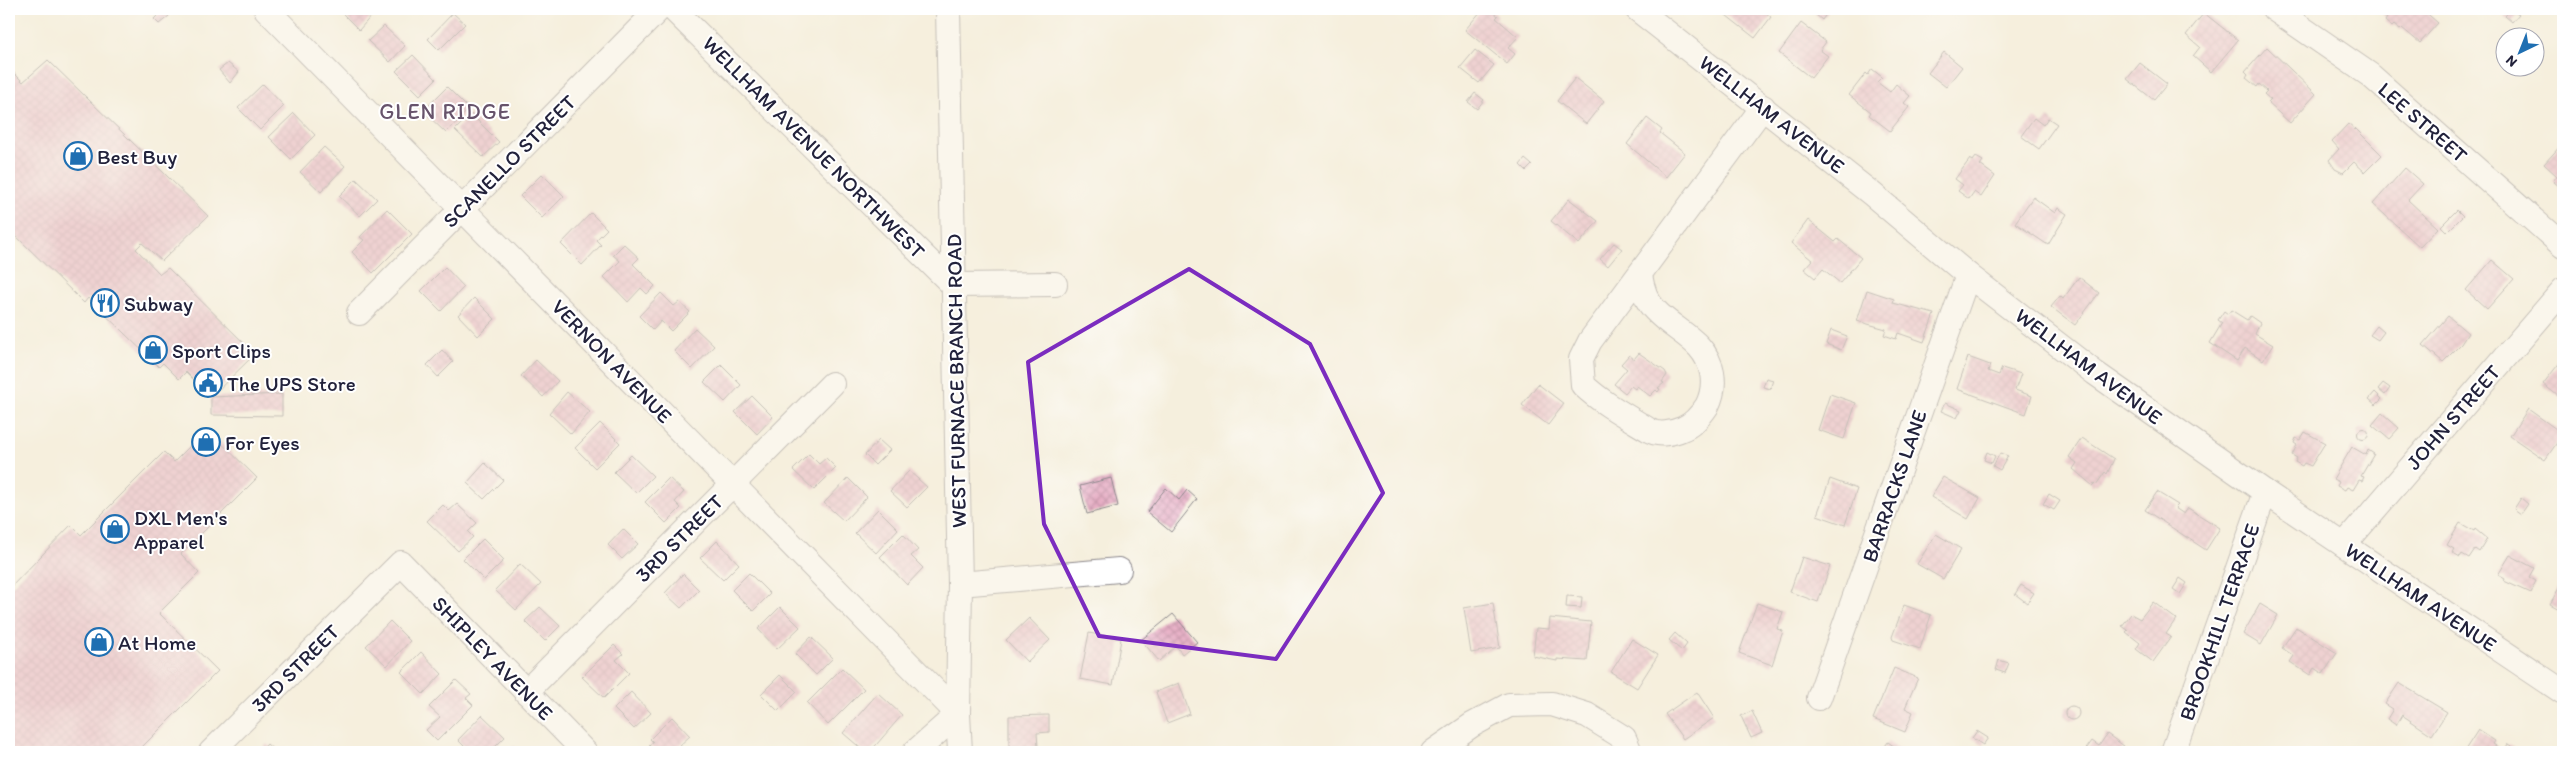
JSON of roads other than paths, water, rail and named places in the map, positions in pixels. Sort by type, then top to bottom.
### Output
[{"type":"street","name":"VERNON AVENUE","points":[[266,9],[958,714]]},
{"type":"street","name":"SCANELLO STREET","points":[[359,313],[659,9]]},
{"type":"street","name":"WELLHAM AVENUE NORTHWEST","points":[[674,9],[954,285]]},
{"type":"street","name":"WEST FURNACE BRANCH ROAD","points":[[948,9],[960,584],[958,714],[960,752]]},
{"type":"street","name":"WELLHAM AVENUE","points":[[1637,9],[1872,194],[1968,275],[2095,373],[2265,492],[2563,692]]},
{"type":"street","name":"LEE STREET","points":[[2274,9],[2370,75],[2563,246]]},
{"type":"street","points":[[1640,275],[1647,299],[1654,310],[1702,347],[1711,365],[1714,382],[1709,401],[1701,416],[1684,429],[1664,433],[1652,432],[1598,398],[1583,385],[1580,372],[1581,359],[1590,341],[1763,107]]},
{"type":"street","name":"BARRACKS LANE","points":[[1820,698],[1968,275]]},
{"type":"street","points":[[954,285],[1055,284]]},
{"type":"street","name":"JOHN STREET","points":[[2344,545],[2563,290]]},
{"type":"street","name":"3RD STREET","points":[[526,692],[832,384]]},
{"type":"street","name":"BROOKHILL TERRACE","points":[[2173,752],[2265,492]]},
{"type":"street","name":"3RD STREET","points":[[211,752],[401,563]]},
{"type":"street","name":"SHIPLEY AVENUE","points":[[401,563],[584,752]]},
{"type":"street","points":[[960,584],[1119,570]]},
{"type":"street","points":[[1433,752],[1472,724],[1509,705],[1552,704],[1587,715],[1624,738],[1630,752]]},
{"type":"street","points":[[915,752],[958,714]]},
{"type":"place","name":"Best Buy","points":[[78,156]]},
{"type":"place","name":"Subway","points":[[105,303]]},
{"type":"place","name":"Sport Clips","points":[[153,350]]},
{"type":"place","name":"The UPS Store","points":[[208,383]]},
{"type":"place","name":"For Eyes","points":[[206,442]]},
{"type":"place","name":"DXL Men's Apparel","points":[[115,529]]},
{"type":"place","name":"At Home","points":[[99,642]]},
{"type":"district","name":"GLEN RIDGE","points":[[445,111]]}]
